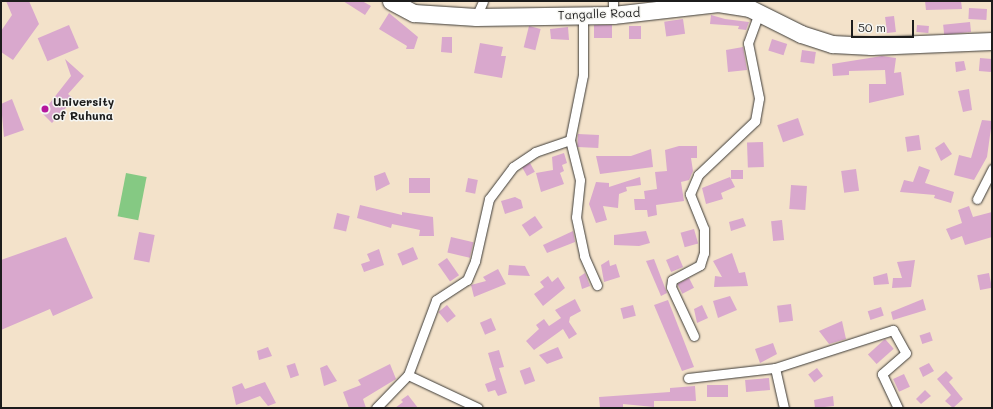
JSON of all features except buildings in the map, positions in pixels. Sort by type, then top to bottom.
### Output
[{"type":"highway","name":"Tangalle Road","points":[[391,1],[414,13],[476,17],[583,16],[613,8],[663,11],[700,2],[750,8],[800,34],[832,44],[871,46],[991,38]]},
{"type":"street","points":[[476,17],[483,1]]},
{"type":"street","points":[[694,336],[671,287],[672,280],[700,264],[704,253],[704,229],[690,194],[698,175],[755,121],[759,98],[748,43],[750,8]]},
{"type":"street","points":[[583,16],[583,75],[570,140],[580,180],[576,217],[584,256],[597,285]]},
{"type":"street","points":[[376,408],[386,405],[408,375],[436,300],[467,280],[475,261],[489,199],[513,167],[535,152],[570,140]]},
{"type":"street","points":[[977,199],[992,169]]},
{"type":"street","points":[[688,378],[775,368],[893,330],[906,353],[882,374],[898,408]]},
{"type":"street","points":[[775,368],[784,408]]},
{"type":"street","points":[[408,375],[478,408]]},
{"type":"green space","points":[[126,173],[147,177],[138,220],[118,216]]},
{"type":"place","name":"University of Ruhuna","points":[[45,109]]}]
